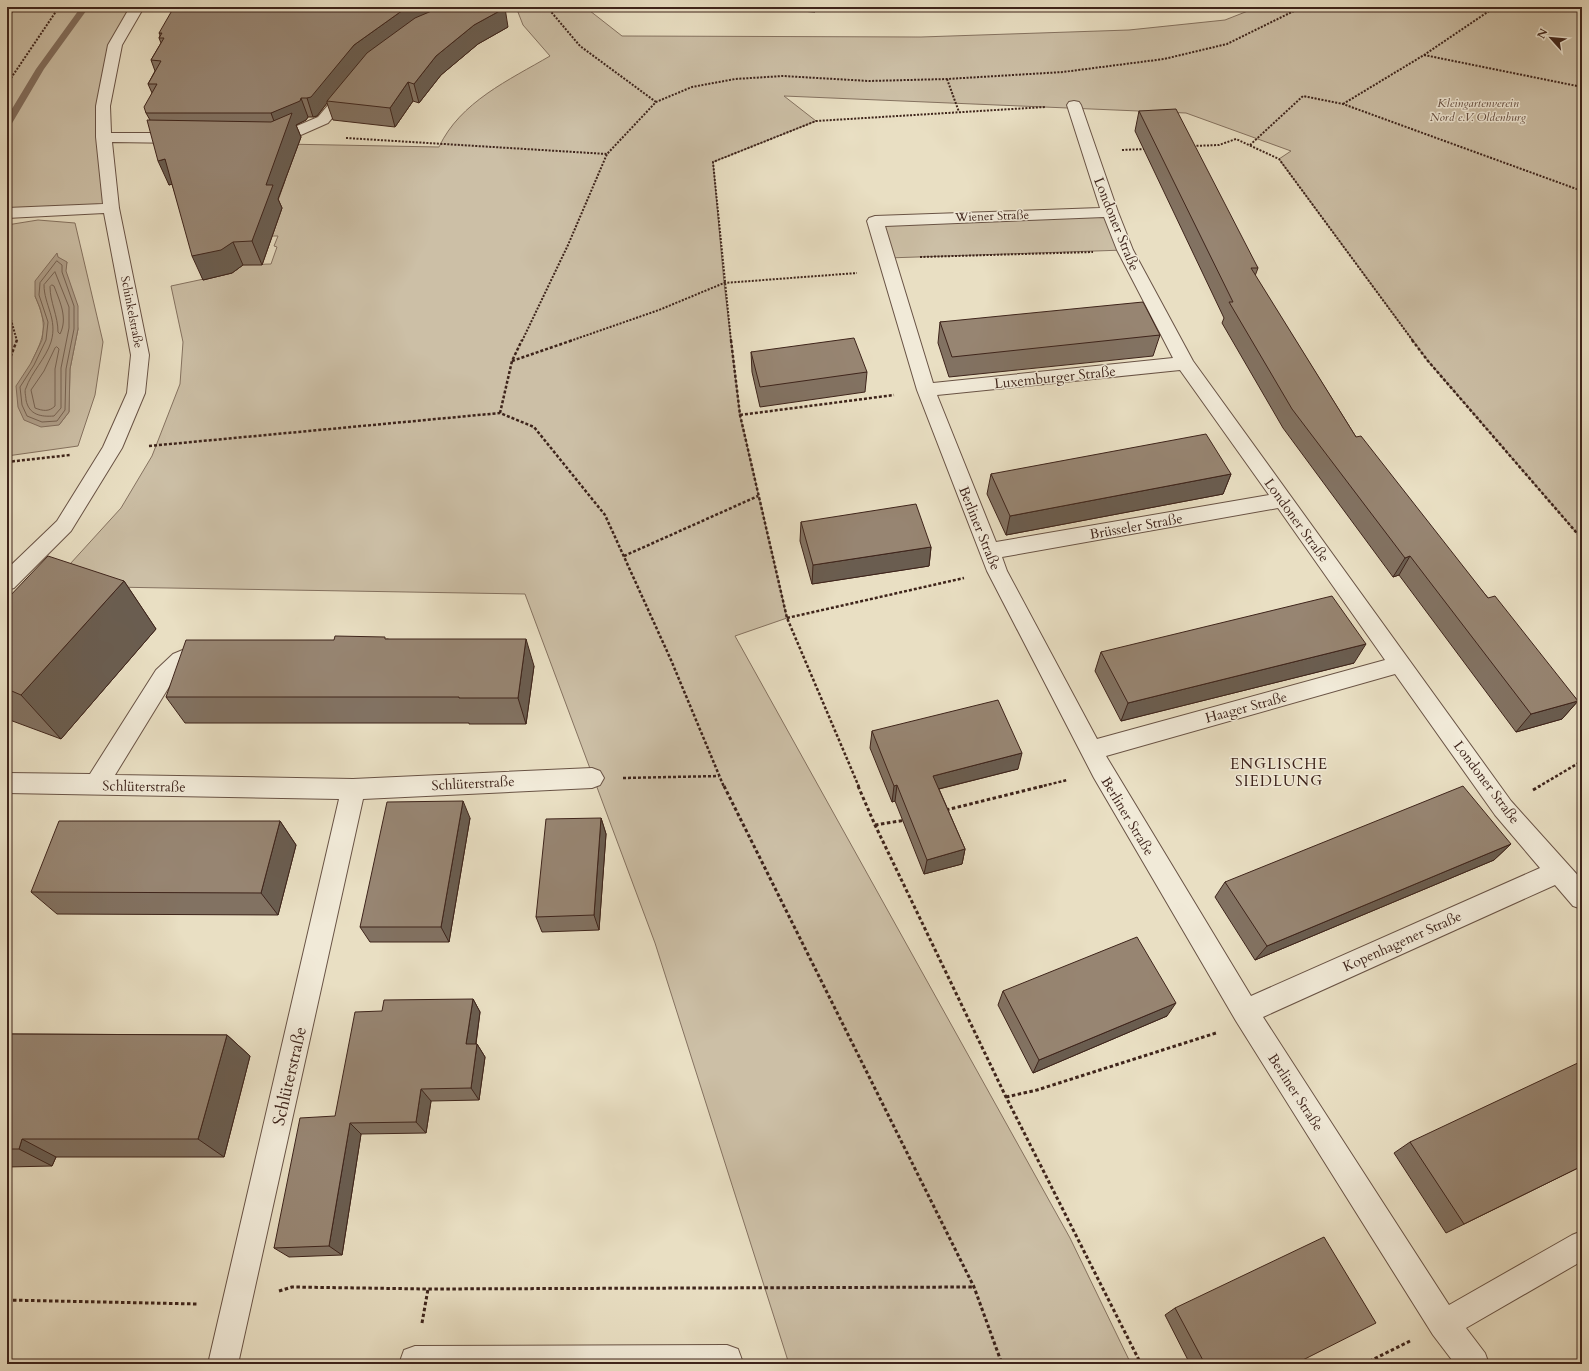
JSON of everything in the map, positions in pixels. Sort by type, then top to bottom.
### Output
[{"type":"street","name":"Schinkelstraße","points":[[7,582],[64,526],[112,448],[136,393],[140,355],[112,208],[104,137],[103,106],[115,45],[138,7]]},
{"type":"street","points":[[257,139],[280,139],[323,120],[357,80]]},
{"type":"street","name":"Londoner Straße","points":[[1074,105],[1110,212],[1125,250],[1185,363],[1504,808],[1582,898]]},
{"type":"street","points":[[104,137],[196,138]]},
{"type":"street","points":[[7,213],[112,208]]},
{"type":"street","name":"Wiener Straße","points":[[875,221],[1110,212]]},
{"type":"street","name":"Berliner Straße","points":[[875,221],[926,390],[993,561],[1102,771],[1248,1017],[1444,1324],[1474,1364]]},
{"type":"street","name":"Luxemburger Straße","points":[[926,390],[1185,363]]},
{"type":"street","name":"Brüsseler Straße","points":[[993,561],[1282,500]]},
{"type":"street","points":[[96,785],[164,676],[181,660],[202,651],[226,651]]},
{"type":"street","name":"Haager Straße","points":[[1091,750],[1401,664]]},
{"type":"street","name":"Schlüterstraße","points":[[7,783],[353,789],[592,778]]},
{"type":"street","name":"Schlüterstraße","points":[[223,1364],[353,789]]},
{"type":"street","name":"Kopenhagener Straße","points":[[1248,1017],[1559,870]]},
{"type":"street","points":[[1444,1324],[1582,1246]]},
{"type":"street","points":[[414,1364],[415,1360],[727,1360]]},
{"type":"path","points":[[7,19],[15,7]]},
{"type":"path","points":[[7,84],[59,7]]},
{"type":"path","points":[[547,7],[580,46],[656,102]]},
{"type":"path","points":[[500,413],[512,361],[568,245],[607,154],[656,102],[692,87],[736,79],[783,76],[869,81],[947,79],[1063,72],[1164,59],[1227,44],[1302,7]]},
{"type":"path","points":[[1343,104],[1424,55],[1495,7]]},
{"type":"path","points":[[1424,55],[1582,87]]},
{"type":"path","points":[[947,79],[959,112]]},
{"type":"path","points":[[1250,145],[1303,96],[1343,104],[1582,191]]},
{"type":"path","points":[[1074,105],[816,121],[713,162],[724,283],[740,415],[787,618],[875,825],[1006,1097],[1141,1364]]},
{"type":"path","points":[[340,137],[607,154]]},
{"type":"path","points":[[1189,146],[1219,145],[1236,139],[1278,159],[1428,361],[1582,539]]},
{"type":"path","points":[[1089,152],[1150,148]]},
{"type":"path","points":[[512,361],[660,310],[724,283],[889,264],[1125,250]]},
{"type":"path","points":[[7,306],[17,340],[7,366]]},
{"type":"path","points":[[740,415],[926,390]]},
{"type":"path","points":[[7,462],[50,458],[112,448],[180,444],[500,413],[534,427],[605,515],[670,660],[719,776],[974,1287],[1002,1364]]},
{"type":"path","points":[[624,556],[758,496]]},
{"type":"path","points":[[787,618],[993,561]]},
{"type":"path","points":[[1504,808],[1582,761]]},
{"type":"path","points":[[943,810],[1102,771]]},
{"type":"path","points":[[592,778],[719,776]]},
{"type":"path","points":[[875,825],[912,818]]},
{"type":"path","points":[[1006,1097],[1037,1090],[1248,1017]]},
{"type":"path","points":[[7,1300],[237,1304],[292,1287],[428,1289],[974,1287]]},
{"type":"path","points":[[1364,1364],[1444,1324]]},
{"type":"green space","points":[[15,7],[137,7],[115,45],[103,106],[111,208],[7,213],[7,19]]},
{"type":"green space","name":"Kleingartenverein Nord e.V. Oldenburg","points":[[516,7],[585,7],[622,36],[921,37],[1129,30],[1225,20],[1258,7],[1582,7],[1582,539],[1428,361],[1279,159],[1291,151],[1186,113],[784,96],[816,121],[713,162],[724,283],[740,415],[787,618],[735,636],[1070,1238],[1131,1364],[789,1364],[655,943],[525,594],[50,586],[121,508],[152,456],[180,384],[183,342],[171,286],[232,273],[238,269],[238,265],[271,264],[277,247],[274,246],[278,236],[272,236],[275,209],[285,181],[283,144],[439,147],[448,131],[459,117],[473,105],[502,83],[550,56],[523,25]]},
{"type":"green space","points":[[1110,212],[1125,250],[887,258],[875,221]]},
{"type":"green space","points":[[38,220],[75,223],[103,342],[95,395],[78,446],[7,456],[7,225]],"holes":[[[67,262],[65,271],[78,329],[70,369],[69,412],[59,425],[31,363],[42,337],[43,330],[42,315],[35,296]]]},
{"type":"water","points":[[57,253],[58,257],[67,262],[66,271],[78,306],[78,329],[70,369],[69,412],[59,425],[41,427],[24,420],[18,407],[16,386],[31,363],[42,340],[44,323],[35,296],[35,281]]},
{"type":"building","points":[[174,7],[410,7],[403,10],[354,45],[311,97],[301,98],[300,101],[271,113],[146,113],[144,107],[157,84],[148,84],[161,61],[151,60],[164,38],[159,38],[162,33],[159,33]]},
{"type":"building","points":[[441,7],[505,8],[474,25],[436,56],[414,84],[408,82],[390,108],[327,101],[367,53],[415,18]]},
{"type":"building","points":[[1176,109],[1258,268],[1251,268],[1356,437],[1361,436],[1488,598],[1495,596],[1578,701],[1531,714],[1410,556],[1405,558],[1292,409],[1229,302],[1233,302],[1139,111]]},
{"type":"building","points":[[292,113],[266,185],[273,185],[252,241],[233,242],[221,250],[192,256],[165,159],[158,161],[147,120],[271,122]]},
{"type":"building","points":[[1143,302],[1160,335],[952,357],[940,322]]},
{"type":"building","points":[[854,338],[867,372],[760,387],[751,352]]},
{"type":"building","points":[[1206,434],[1231,474],[1010,516],[991,474]]},
{"type":"building","points":[[916,504],[931,547],[813,565],[801,522]]},
{"type":"building","points":[[48,556],[124,581],[21,695],[7,689],[7,599]]},
{"type":"building","points":[[1332,596],[1366,644],[1128,703],[1101,652]]},
{"type":"building","points":[[335,636],[385,637],[385,639],[526,639],[518,698],[166,697],[186,640],[334,640]]},
{"type":"building","points":[[998,700],[1022,753],[933,776],[965,849],[927,860],[897,785],[894,786],[872,731]]},
{"type":"building","points":[[1463,786],[1511,844],[1267,946],[1225,882]]},
{"type":"building","points":[[463,801],[441,927],[360,927],[387,802]]},
{"type":"building","points":[[601,818],[594,915],[536,917],[546,819]]},
{"type":"building","points":[[59,821],[280,821],[261,893],[31,892]]},
{"type":"building","points":[[1137,937],[1176,1003],[1039,1060],[1003,991]]},
{"type":"building","points":[[473,999],[466,1044],[477,1044],[471,1088],[421,1089],[416,1122],[350,1123],[329,1246],[274,1248],[300,1118],[335,1116],[355,1012],[382,1011],[384,1000]]},
{"type":"building","points":[[7,1034],[227,1035],[198,1139],[22,1139],[19,1149],[7,1149]]},
{"type":"building","points":[[1582,1061],[1582,1166],[1464,1224],[1410,1142]]},
{"type":"building","points":[[1324,1237],[1376,1323],[1295,1364],[1205,1364],[1175,1308]]},
{"type":"waterway","points":[[7,125],[40,69],[85,7]]},
{"type":"district","name":"ENGLISCHE SIEDLUNG","points":[[1279,772]]}]
